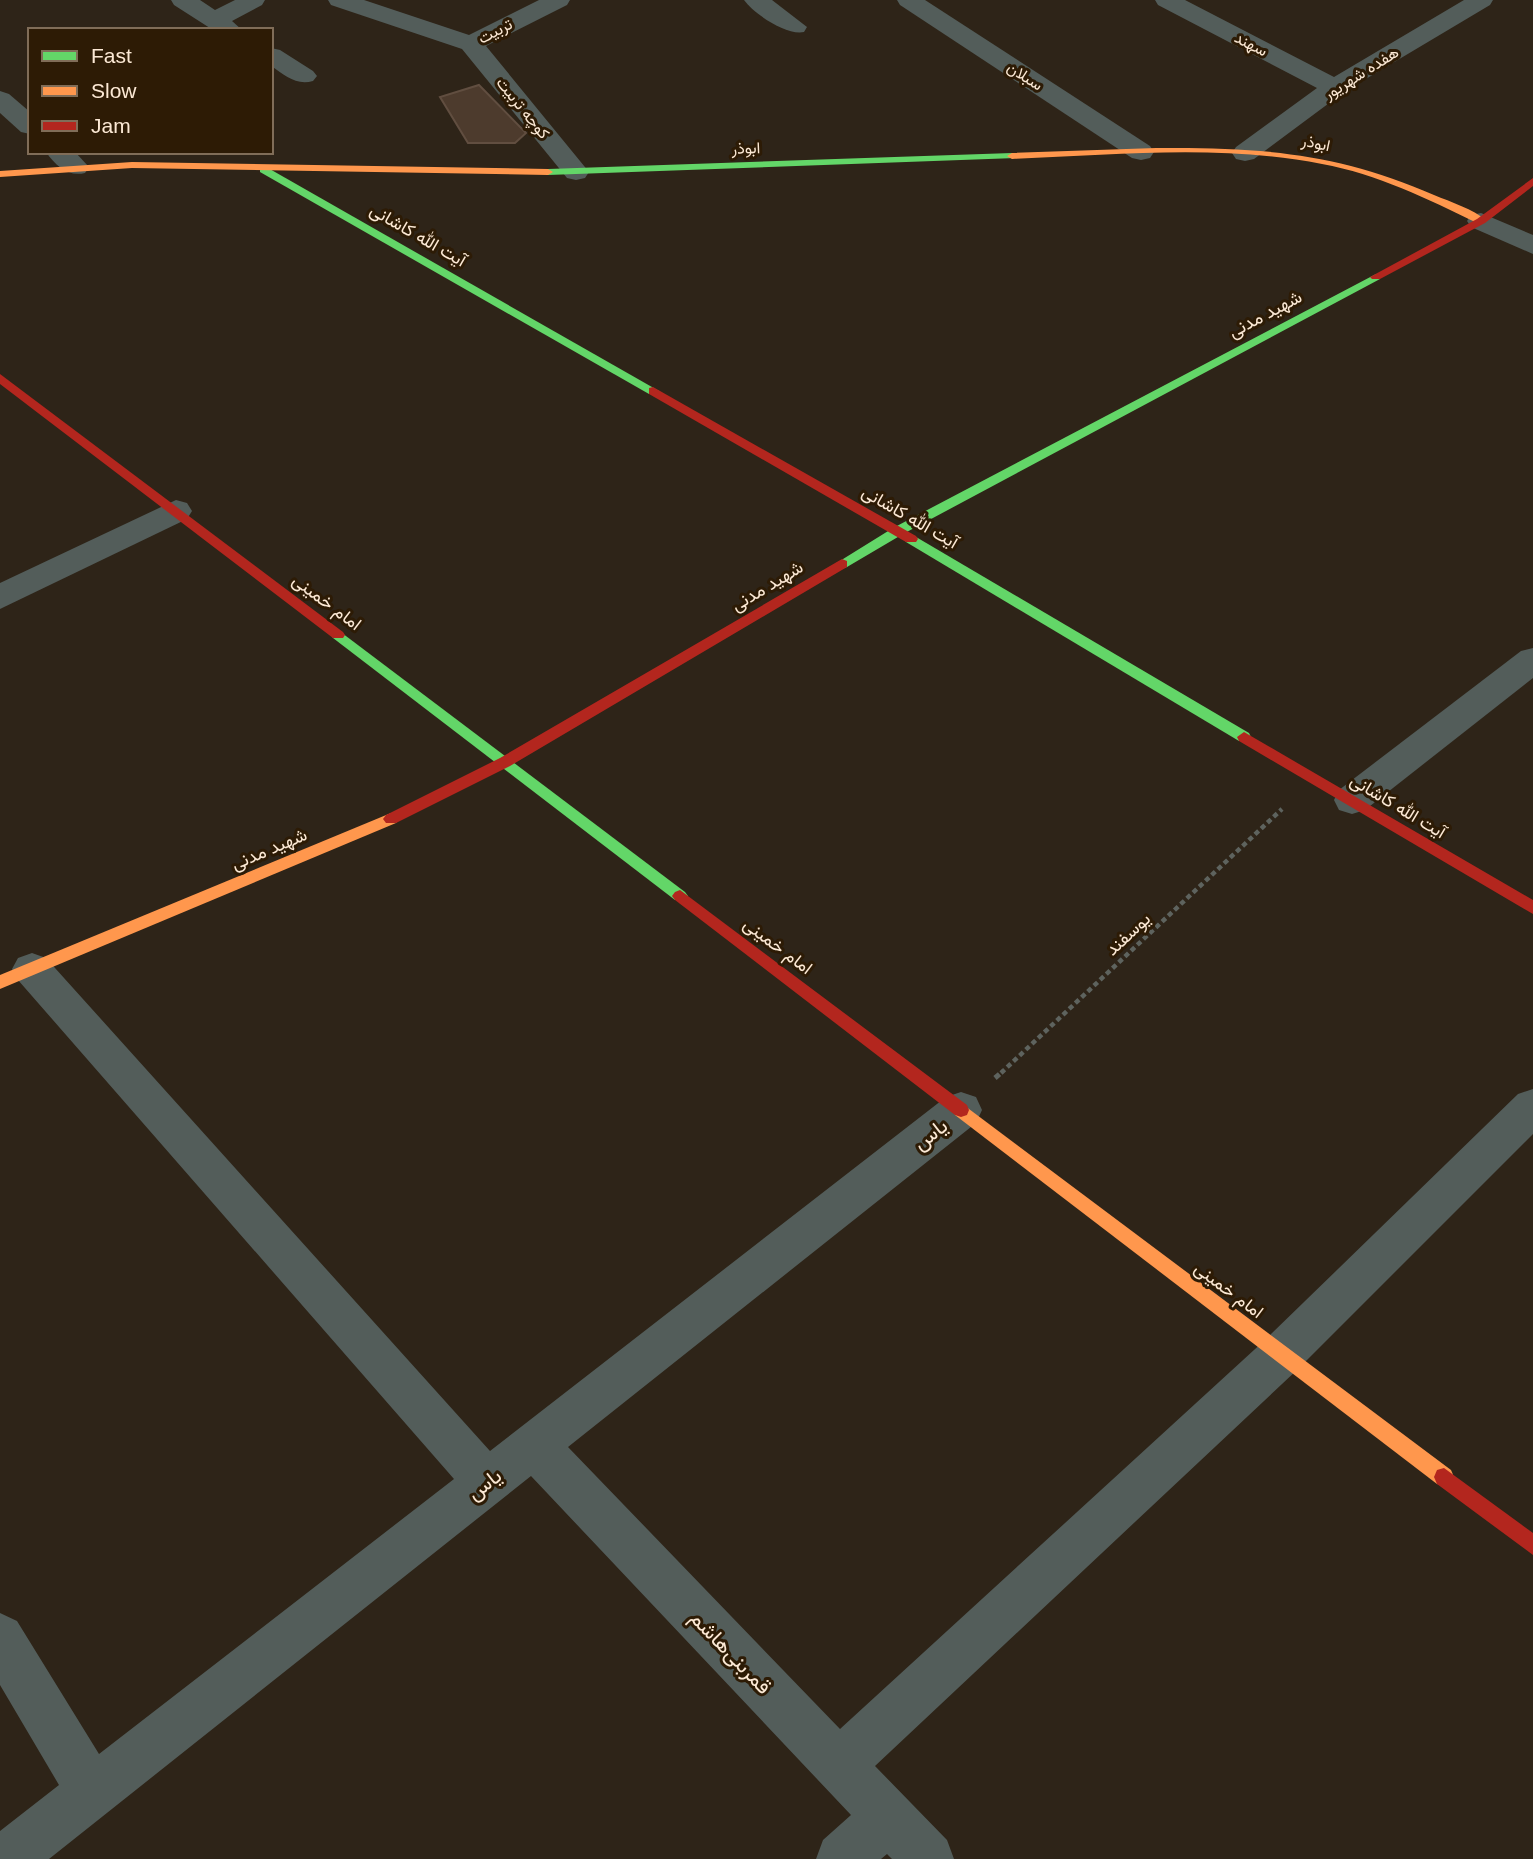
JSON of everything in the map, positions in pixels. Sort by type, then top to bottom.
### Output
[{"type":"main road","name":"ابوذر","points":[[0,174],[68,160],[262,169],[576,172],[1191,150],[1302,157],[1371,174],[1438,199],[1480,221]]},
{"type":"main road","name":"آیت الله کاشانی","points":[[262,169],[898,531],[1533,908]]},
{"type":"main road","name":"شهید مدنی","points":[[16,976],[391,820],[505,762],[898,531],[1480,221],[1533,181]]},
{"type":"main road","name":"امام خمینی","points":[[0,378],[1533,1545]]},
{"type":"street","points":[[183,0],[223,25],[253,0]]},
{"type":"street","points":[[340,0],[471,44]]},
{"type":"street","name":"تربیت","points":[[471,44],[558,0]]},
{"type":"street","points":[[756,0],[794,27]]},
{"type":"street","name":"سبلان","points":[[909,0],[1141,152]]},
{"type":"street","name":"سهند","points":[[1167,0],[1335,87]]},
{"type":"street","name":"هفده شهریور","points":[[1245,153],[1335,87],[1481,0]]},
{"type":"street","name":"کوچه تربیت","points":[[471,44],[576,172]]},
{"type":"street","points":[[273,56],[304,76]]},
{"type":"street","points":[[0,100],[28,124]]},
{"type":"street","points":[[1480,221],[1533,246]]},
{"type":"street","points":[[0,597],[176,511]]},
{"type":"street","points":[[1352,800],[1533,660]]},
{"type":"street","points":[[16,976],[487,1482]]},
{"type":"street","points":[[839,1765],[1282,1354],[1533,1107]]},
{"type":"street","name":"یاس","points":[[6,1859],[961,1110]]},
{"type":"street","name":"قمربنی‌هاشم","points":[[534,1445],[928,1859]]},
{"type":"street","points":[[0,1638],[92,1791]]},
{"type":"street","points":[[842,1859],[888,1817]]},
{"type":"path","name":"یوسفند","points":[[961,1110],[1315,779]]},
{"type":"building","points":[[479,85],[526,133],[515,143],[468,143],[440,97]]},
{"type":"traffic: fast","points":[[548,172],[1012,156]]},
{"type":"traffic: fast","points":[[264,170],[653,391]]},
{"type":"traffic: fast","points":[[842,564],[898,531],[1376,277]]},
{"type":"traffic: fast","points":[[911,539],[1244,737]]},
{"type":"traffic: fast","points":[[338,635],[680,896]]},
{"type":"traffic: slow","points":[[1012,156],[1228,151],[1300,157],[1370,173],[1438,200],[1481,221]]},
{"type":"traffic: slow","points":[[0,174],[132,165],[548,172]]},
{"type":"traffic: slow","points":[[0,982],[391,819]]},
{"type":"traffic: slow","points":[[961,1110],[1444,1477]]},
{"type":"traffic: jam","points":[[1376,277],[1481,221],[1533,181]]},
{"type":"traffic: jam","points":[[0,378],[338,635]]},
{"type":"traffic: jam","points":[[653,391],[911,539]]},
{"type":"traffic: jam","points":[[391,819],[505,762],[842,564]]},
{"type":"traffic: jam","points":[[1244,737],[1533,908]]},
{"type":"traffic: jam","points":[[680,896],[961,1110]]},
{"type":"traffic: jam","points":[[1444,1477],[1533,1545]]}]
